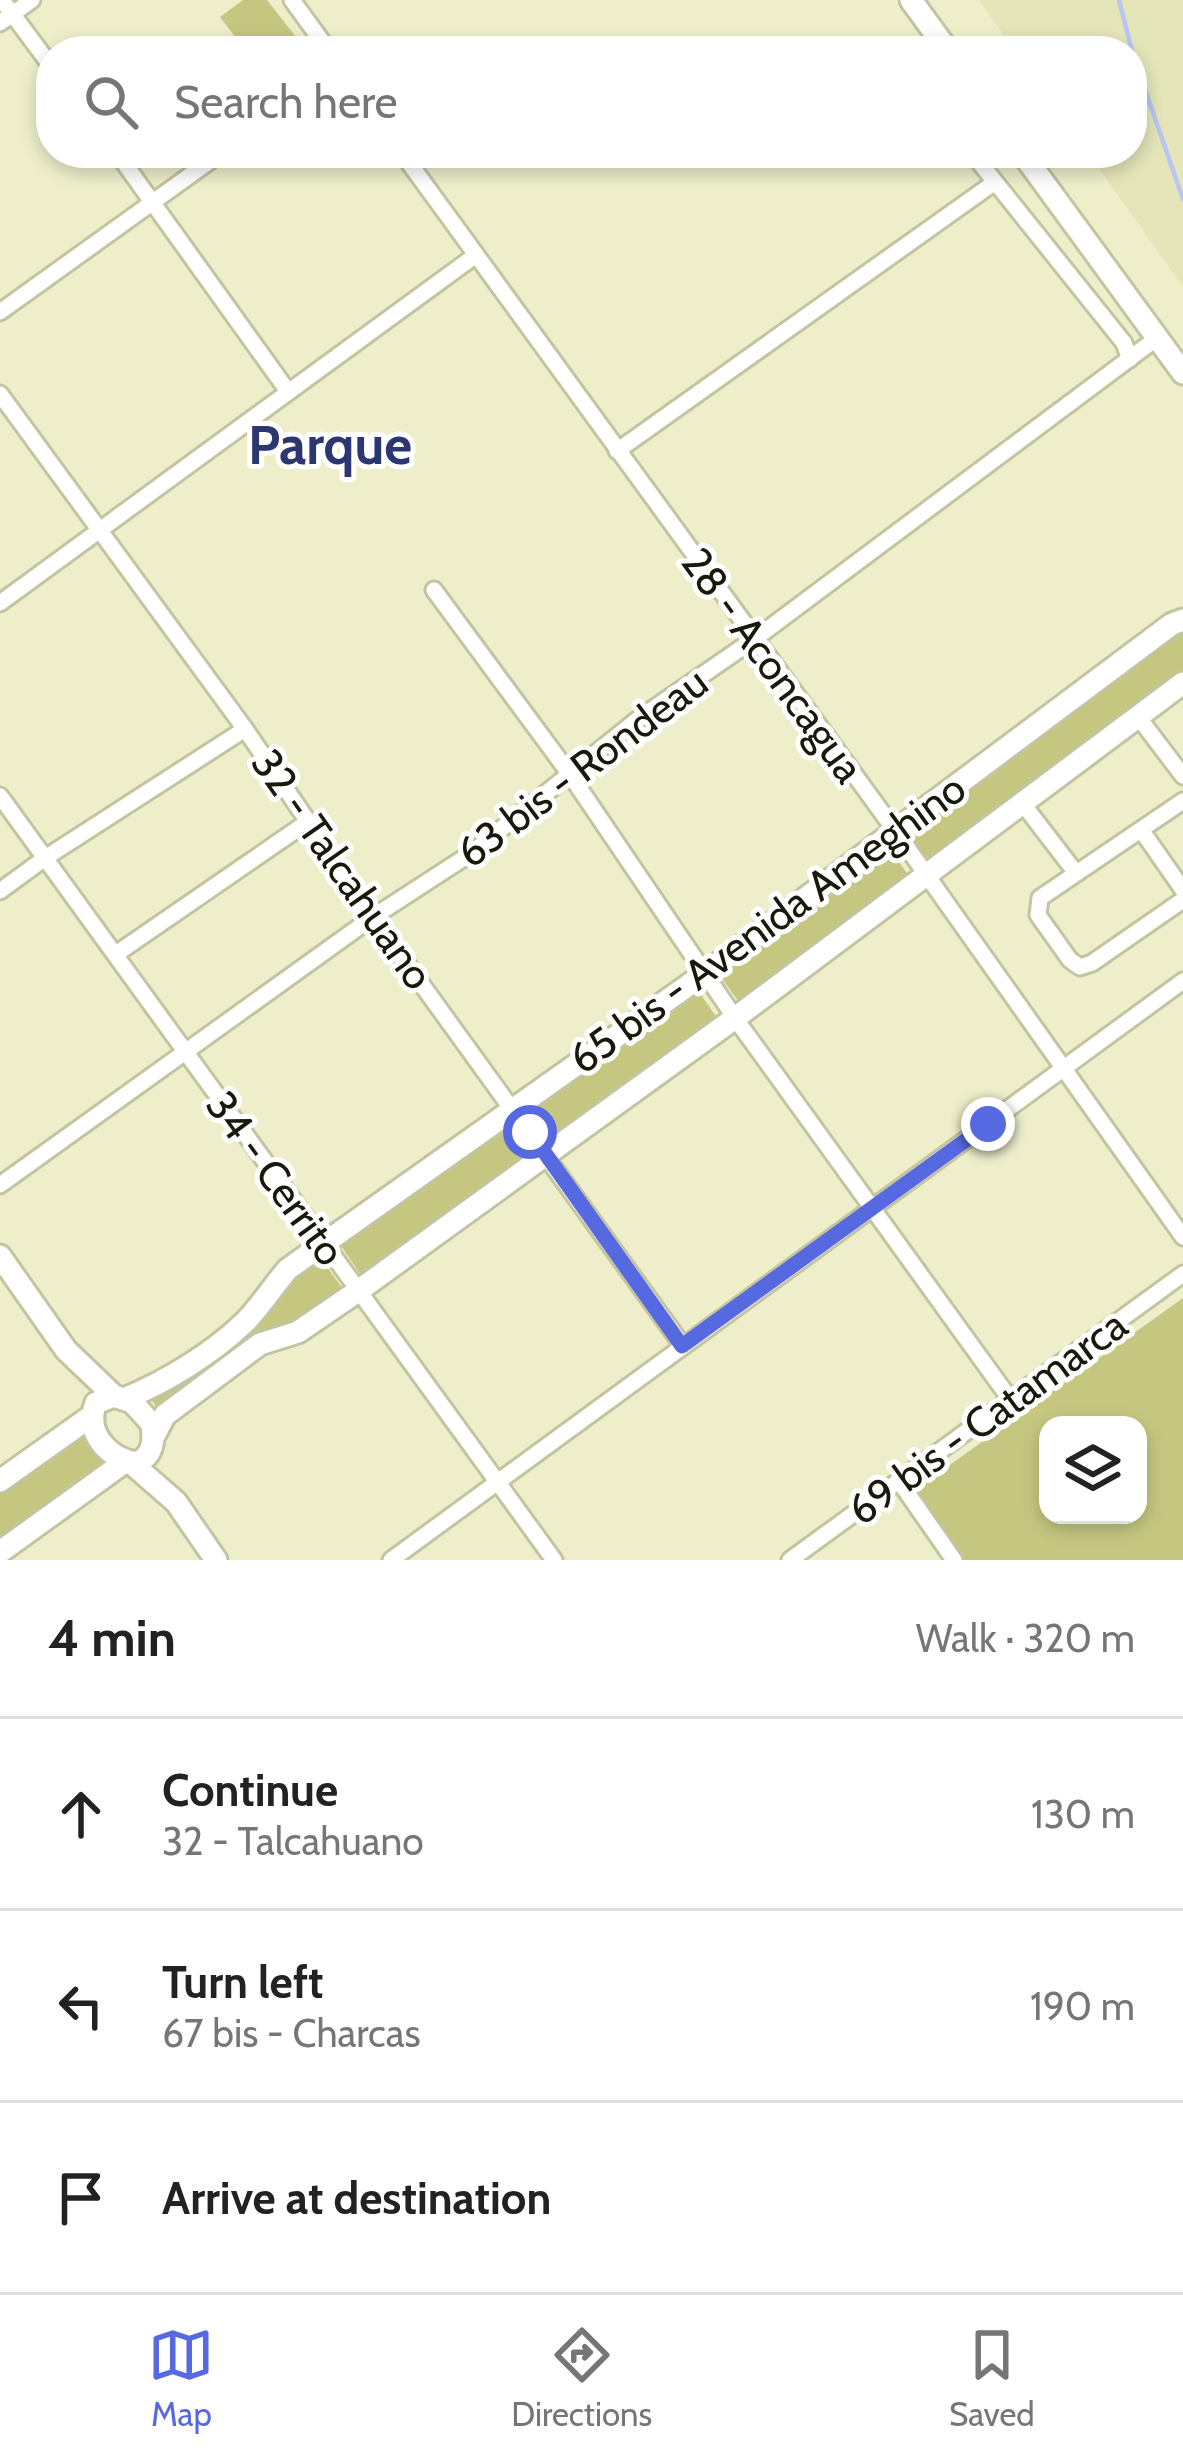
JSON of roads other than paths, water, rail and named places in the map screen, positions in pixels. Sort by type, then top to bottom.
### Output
[{"type":"main road","points":[[911,0],[937,36]]},
{"type":"main road","points":[[1033,168],[1183,373]]},
{"type":"main road","name":"65 bis - Avenida Ameghino","points":[[119,1397],[148,1389],[216,1345],[247,1321],[288,1269],[707,972],[894,829],[1182,621]]},
{"type":"main road","name":"65 bis - Avenida Ameghino","points":[[153,1439],[165,1415],[260,1344],[298,1332],[358,1291],[735,1018],[1183,682]]},
{"type":"main road","points":[[0,1256],[66,1350],[152,1424],[176,1502],[216,1560]]},
{"type":"main road","points":[[66,1350],[103,1445],[176,1502]]},
{"type":"main road","points":[[0,1481],[91,1414],[96,1403],[119,1397]]},
{"type":"main road","points":[[0,1552],[128,1462],[146,1459],[153,1439]]},
{"type":"street","points":[[32,0],[5,12],[36,48]]},
{"type":"street","points":[[292,0],[317,36]]},
{"type":"street","points":[[128,168],[287,391]]},
{"type":"street","points":[[0,312],[200,168]]},
{"type":"street","name":"28 - Aconcagua","points":[[413,168],[894,829],[1183,1237]]},
{"type":"street","points":[[984,168],[1124,343],[1130,358]]},
{"type":"street","points":[[617,451],[995,182]]},
{"type":"street","points":[[0,603],[476,255]]},
{"type":"street","name":"63 bis - Rondeau","points":[[0,1185],[373,917],[470,854],[569,772],[1157,338]]},
{"type":"street","name":"32 - Talcahuano","points":[[0,394],[245,729],[373,917],[682,1346]]},
{"type":"street","points":[[434,590],[569,772],[735,1018],[1010,1399]]},
{"type":"street","points":[[1139,718],[1183,776]]},
{"type":"street","points":[[0,891],[245,729]]},
{"type":"street","name":"34 - Cerrito","points":[[0,796],[554,1560]]},
{"type":"street","points":[[1183,801],[1040,898],[1038,915],[1070,960],[1081,967],[1183,899]]},
{"type":"street","points":[[1024,804],[1076,873]]},
{"type":"street","points":[[116,954],[309,821]]},
{"type":"street","points":[[1142,831],[1183,890]]},
{"type":"street","points":[[391,1560],[1183,981]]},
{"type":"street","name":"69 bis - Catamarca","points":[[790,1560],[1183,1274]]},
{"type":"street","points":[[899,1481],[953,1560]]},
{"type":"waterway","points":[[1119,0],[1128,36]]},
{"type":"waterway","points":[[1147,95],[1183,199]]},
{"type":"district","name":"Parque","points":[[330,445]]}]
